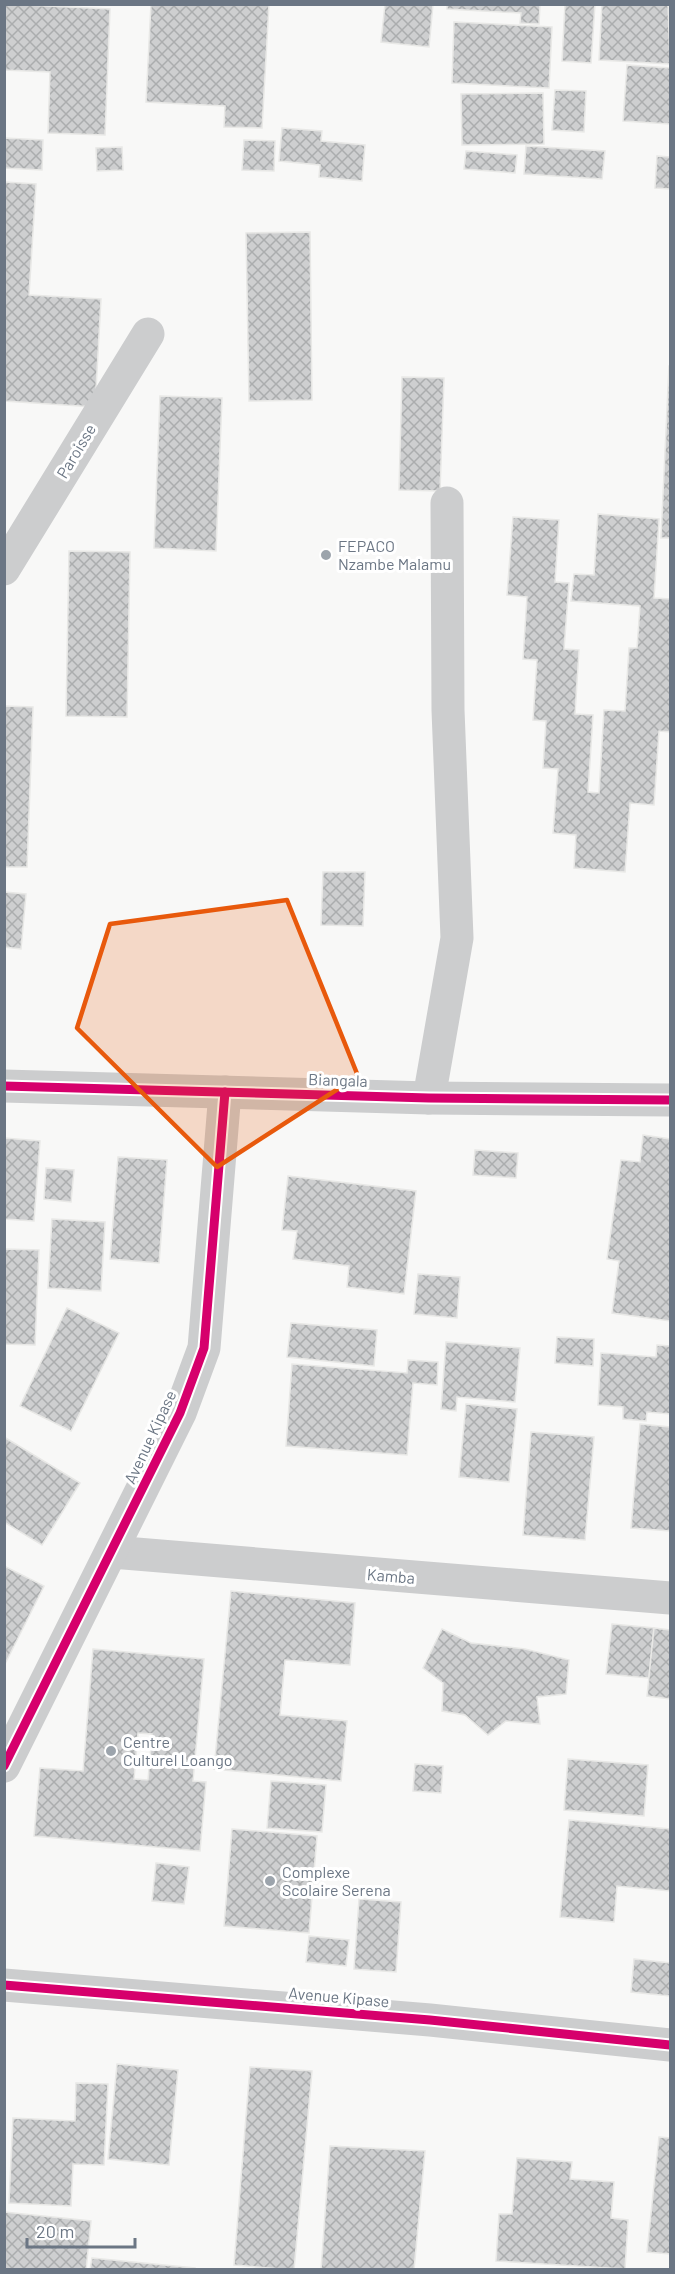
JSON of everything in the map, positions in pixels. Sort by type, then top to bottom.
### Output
[{"type":"street","name":"Paroisse","points":[[4,569],[148,333]]},
{"type":"street","points":[[429,1098],[457,938],[448,710],[447,503]]},
{"type":"street","name":"Biangala","points":[[4,1086],[429,1098],[670,1101]]},
{"type":"street","name":"Avenue Kipase","points":[[4,1766],[180,1413],[204,1348],[225,1092]]},
{"type":"street","name":"Kamba","points":[[112,1552],[670,1598]]},
{"type":"street","name":"Avenue Kipase","points":[[4,1984],[430,2020],[670,2045]]},
{"type":"highlighted area","points":[[287,900],[358,1076],[217,1167],[77,1028],[110,924]]},
{"type":"building","points":[[4,4],[110,9],[105,135],[48,133],[50,72],[4,70]]},
{"type":"building","points":[[151,4],[269,4],[262,128],[224,127],[225,106],[146,102]]},
{"type":"building","points":[[385,4],[433,4],[429,47],[381,42]]},
{"type":"building","points":[[447,4],[540,4],[539,24],[520,23],[521,13],[447,9]]},
{"type":"building","points":[[565,4],[595,4],[591,63],[562,61]]},
{"type":"building","points":[[602,4],[668,4],[670,64],[599,60]]},
{"type":"building","points":[[454,22],[552,27],[549,88],[452,83]]},
{"type":"building","points":[[627,65],[670,68],[670,124],[623,121]]},
{"type":"building","points":[[555,90],[586,91],[584,132],[552,130]]},
{"type":"building","points":[[543,93],[544,144],[462,145],[461,94]]},
{"type":"building","points":[[282,128],[322,131],[321,141],[365,145],[362,181],[319,177],[320,165],[279,161]]},
{"type":"building","points":[[4,138],[43,140],[42,170],[4,168]]},
{"type":"building","points":[[244,140],[275,141],[274,171],[242,170]]},
{"type":"building","points":[[526,146],[605,151],[602,179],[524,174]]},
{"type":"building","points":[[122,147],[123,170],[97,171],[96,148]]},
{"type":"building","points":[[466,151],[517,155],[515,173],[464,169]]},
{"type":"building","points":[[657,156],[670,157],[670,189],[655,188]]},
{"type":"building","points":[[4,182],[36,184],[29,295],[101,299],[95,407],[4,401]]},
{"type":"building","points":[[310,232],[312,400],[249,401],[246,233]]},
{"type":"building","points":[[669,366],[670,538],[661,538]]},
{"type":"building","points":[[402,377],[444,378],[440,491],[399,490]]},
{"type":"building","points":[[160,396],[222,398],[216,551],[154,548]]},
{"type":"building","points":[[598,514],[659,519],[654,598],[670,599],[670,732],[659,731],[654,805],[630,803],[625,872],[574,868],[576,835],[553,833],[558,769],[543,768],[546,721],[533,720],[537,660],[523,659],[527,597],[507,595],[513,517],[559,520],[555,582],[569,583],[564,649],[579,650],[575,714],[593,715],[588,792],[599,793],[604,710],[625,711],[629,648],[637,648],[640,606],[571,601],[574,574],[594,575]]},
{"type":"building","points":[[69,551],[130,552],[127,717],[66,716]]},
{"type":"building","points":[[4,706],[33,707],[27,867],[4,867]]},
{"type":"building","points":[[323,872],[365,872],[363,926],[321,925]]},
{"type":"building","points":[[4,892],[26,894],[21,949],[4,947]]},
{"type":"building","points":[[643,1135],[670,1139],[670,1321],[612,1313],[619,1261],[607,1259],[621,1160],[640,1162]]},
{"type":"building","points":[[4,1138],[40,1141],[34,1221],[4,1219]]},
{"type":"building","points":[[475,1150],[518,1153],[516,1178],[473,1175]]},
{"type":"building","points":[[118,1157],[167,1160],[159,1263],[110,1259]]},
{"type":"building","points":[[46,1168],[74,1170],[71,1202],[44,1199]]},
{"type":"building","points":[[288,1176],[416,1191],[404,1294],[347,1287],[349,1266],[293,1259],[297,1231],[282,1230]]},
{"type":"building","points":[[52,1219],[105,1222],[101,1291],[48,1288]]},
{"type":"building","points":[[4,1249],[39,1250],[35,1345],[4,1344]]},
{"type":"building","points":[[418,1274],[460,1277],[457,1318],[414,1314]]},
{"type":"building","points":[[67,1308],[119,1333],[71,1431],[20,1406]]},
{"type":"building","points":[[291,1323],[377,1330],[374,1366],[287,1357]]},
{"type":"building","points":[[557,1337],[594,1339],[593,1366],[555,1363]]},
{"type":"building","points":[[446,1342],[520,1348],[515,1402],[457,1397],[456,1411],[441,1409]]},
{"type":"building","points":[[657,1345],[670,1346],[670,1414],[647,1412],[646,1421],[623,1419],[623,1407],[598,1405],[601,1353],[656,1357]]},
{"type":"building","points":[[408,1360],[438,1362],[437,1385],[413,1383],[407,1455],[286,1446],[292,1364],[407,1373]]},
{"type":"building","points":[[466,1404],[517,1409],[509,1482],[459,1477]]},
{"type":"building","points":[[640,1424],[670,1427],[670,1531],[631,1528]]},
{"type":"building","points":[[531,1432],[594,1437],[585,1540],[523,1535]]},
{"type":"building","points":[[4,1437],[80,1483],[42,1545],[4,1522]]},
{"type":"building","points":[[4,1566],[44,1586],[4,1666]]},
{"type":"building","points":[[231,1591],[355,1603],[350,1665],[285,1660],[280,1715],[347,1721],[341,1781],[214,1769]]},
{"type":"building","points":[[612,1624],[654,1628],[649,1678],[606,1674]]},
{"type":"building","points":[[654,1628],[670,1630],[670,1699],[647,1696]]},
{"type":"building","points":[[442,1629],[471,1643],[525,1649],[569,1660],[566,1694],[537,1697],[540,1724],[506,1721],[488,1735],[465,1715],[442,1711],[443,1683],[423,1668]]},
{"type":"building","name":"Centre Culturel Loango","points":[[93,1649],[204,1659],[193,1781],[206,1782],[200,1851],[34,1836],[40,1768],[83,1771]],"holes":[[[138,1733],[152,1734],[148,1780],[134,1779]]]},
{"type":"building","points":[[568,1759],[648,1765],[644,1816],[564,1810]]},
{"type":"building","points":[[415,1764],[443,1766],[441,1793],[413,1791]]},
{"type":"building","points":[[271,1781],[326,1785],[322,1832],[267,1828]]},
{"type":"building","points":[[569,1820],[670,1829],[670,1891],[617,1886],[614,1922],[560,1917]]},
{"type":"building","name":"Complexe Scolaire Serena","points":[[232,1829],[317,1836],[309,1933],[224,1926]]},
{"type":"building","points":[[156,1863],[189,1867],[184,1904],[152,1901]]},
{"type":"building","points":[[359,1899],[401,1902],[396,1972],[354,1969]]},
{"type":"building","points":[[309,1936],[349,1940],[346,1966],[306,1962]]},
{"type":"building","points":[[634,1959],[670,1963],[670,1996],[631,1992]]},
{"type":"building","points":[[117,2064],[178,2070],[169,2165],[108,2159]]},
{"type":"building","points":[[250,2067],[312,2071],[294,2270],[234,2265]]},
{"type":"building","points":[[76,2083],[108,2084],[104,2165],[73,2164],[71,2206],[9,2203],[13,2118],[75,2121]]},
{"type":"building","points":[[659,2137],[670,2138],[670,2254],[647,2252]]},
{"type":"building","points":[[330,2146],[425,2151],[414,2270],[321,2270]]},
{"type":"building","points":[[517,2158],[572,2162],[570,2179],[614,2182],[611,2218],[628,2220],[625,2269],[496,2261],[499,2214],[512,2214]]},
{"type":"building","points":[[4,2212],[91,2221],[86,2270],[4,2270]]},
{"type":"building","points":[[92,2258],[195,2268],[195,2270],[90,2270]]},
{"type":"cycle path","points":[[4,1086],[429,1098],[670,1100]]},
{"type":"cycle path","points":[[4,1766],[180,1413],[204,1348],[225,1092]]},
{"type":"cycle path","points":[[4,1985],[430,2020],[670,2045]]},
{"type":"place","name":"FEPACO Nzambe Malamu","points":[[326,555]]},
{"type":"place","name":"Centre Culturel Loango","points":[[111,1751]]},
{"type":"place","name":"Complexe Scolaire Serena","points":[[270,1881]]}]
